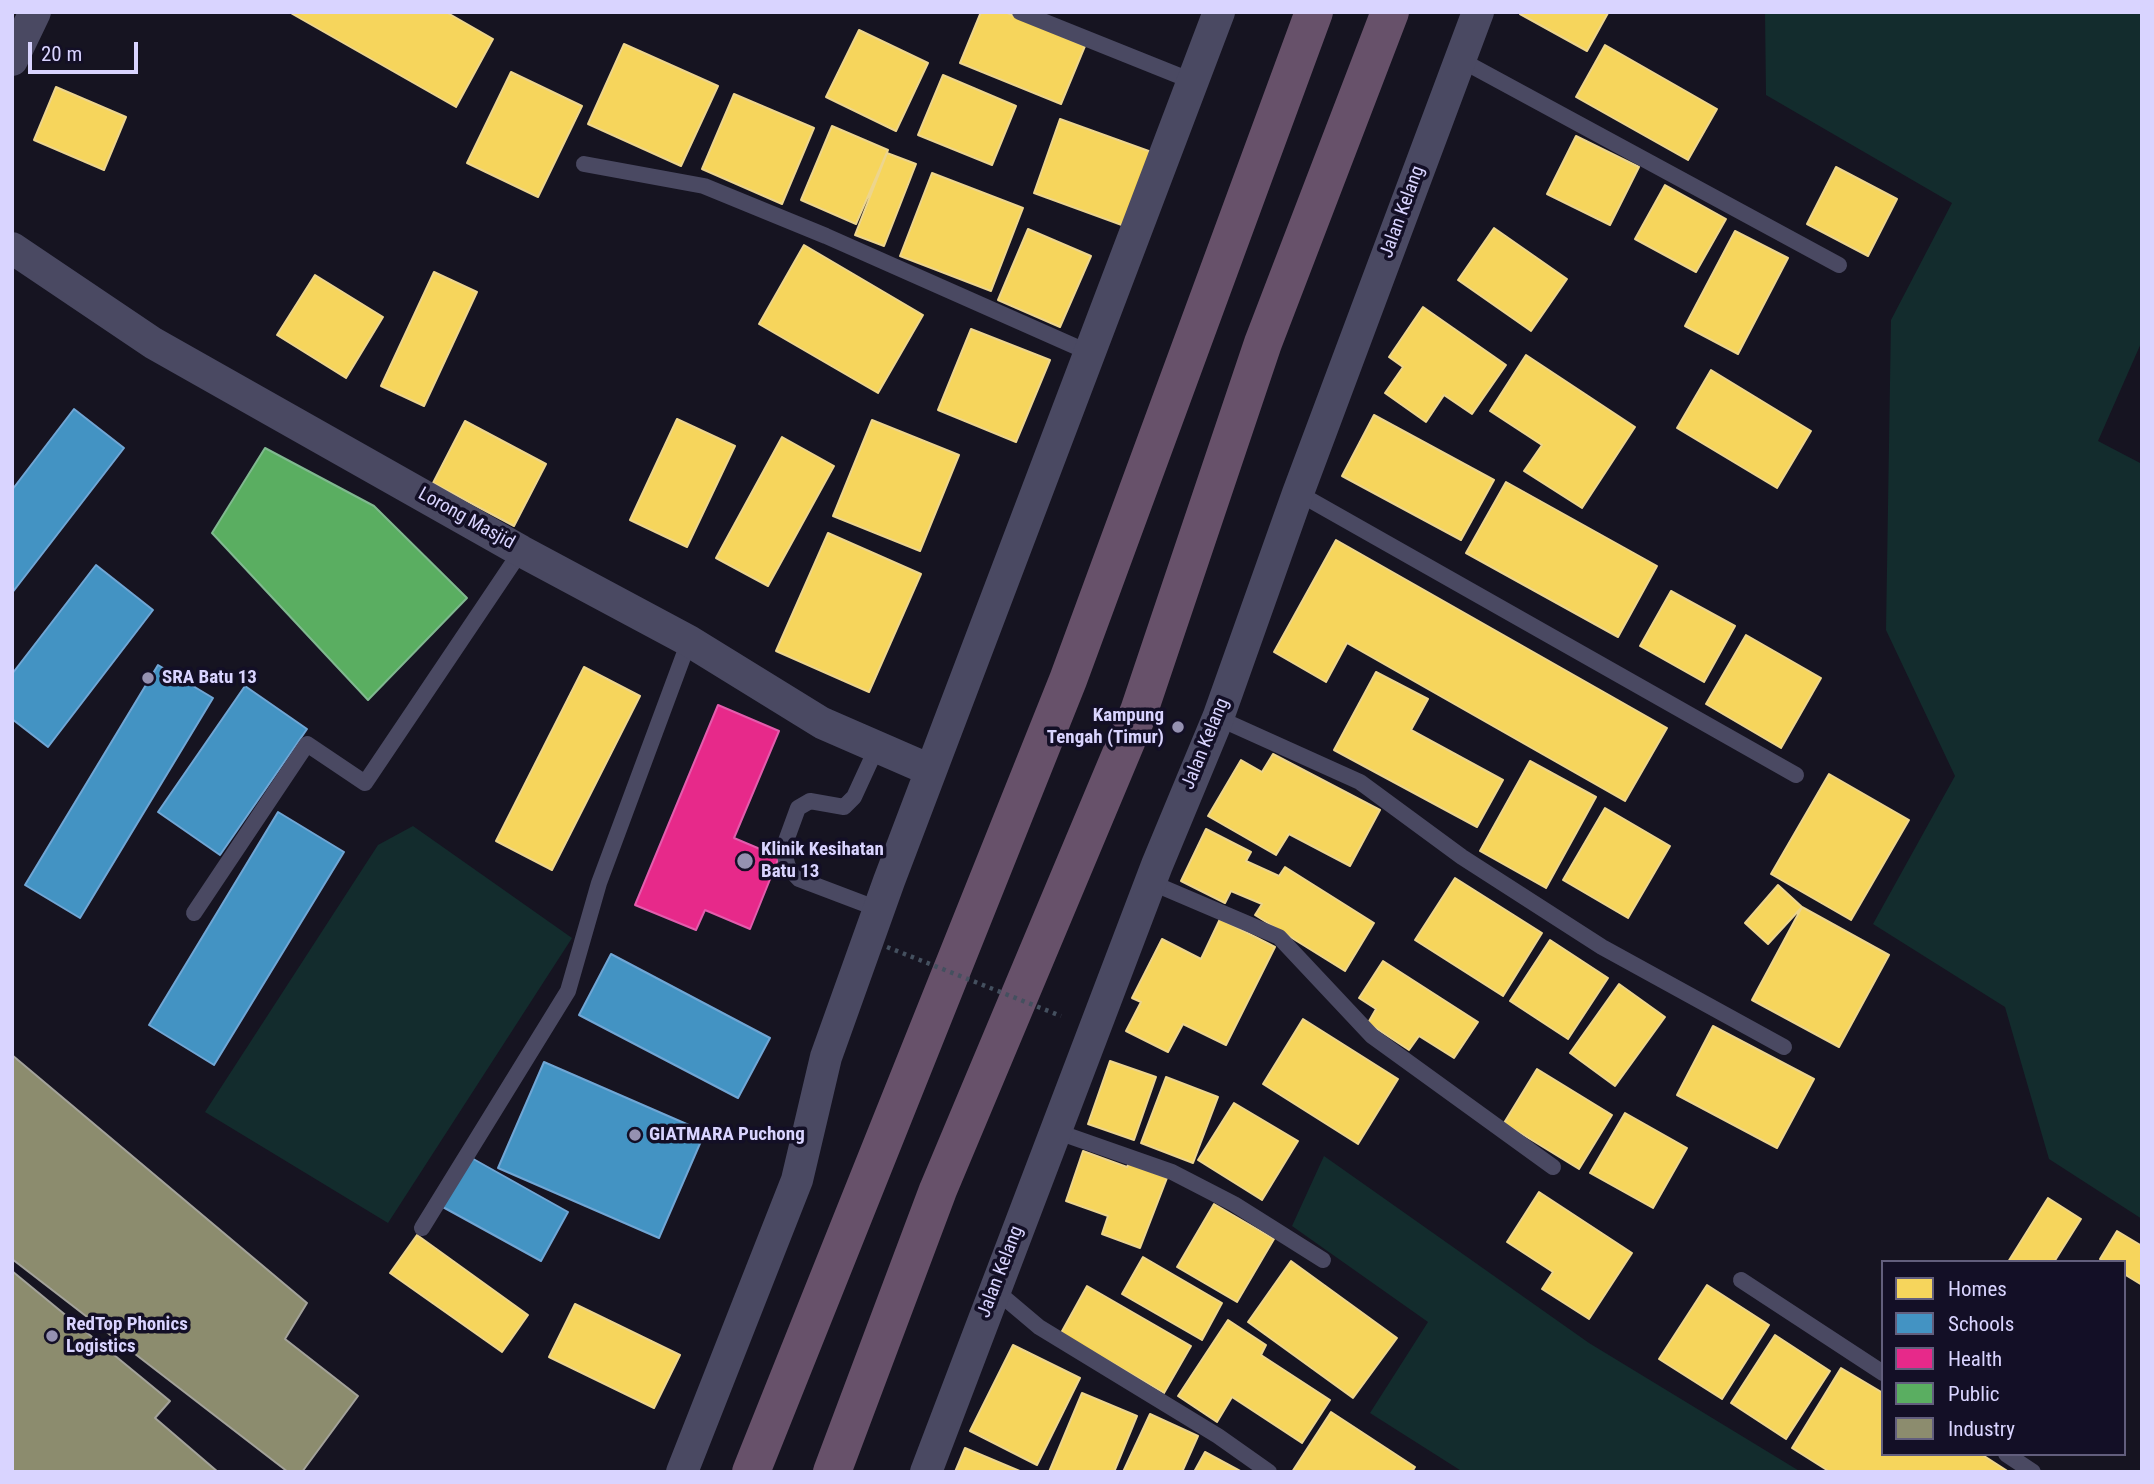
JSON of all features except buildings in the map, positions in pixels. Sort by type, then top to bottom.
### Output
[{"type":"highway","points":[[751,1472],[1068,680],[1314,12]]},
{"type":"highway","points":[[832,1472],[938,1190],[1139,711],[1263,343],[1390,12]]},
{"type":"street","points":[[14,52],[35,12]]},
{"type":"street","points":[[682,1472],[797,1180],[826,1057],[878,909],[1219,12]]},
{"type":"street","name":"Jalan Kelang","points":[[926,1472],[1150,882],[1218,718],[1298,493],[1478,12]]},
{"type":"street","name":"Lorong Masjid","points":[[12,248],[153,343],[521,551],[689,641],[822,723],[930,770]]},
{"type":"lane","points":[[1020,12],[1192,81]]},
{"type":"lane","points":[[1460,59],[1839,265]]},
{"type":"lane","points":[[584,164],[704,186],[826,236],[1090,353]]},
{"type":"lane","points":[[1298,493],[1796,775]]},
{"type":"lane","points":[[194,913],[307,744],[365,783],[521,551]]},
{"type":"lane","points":[[422,1228],[568,991],[599,883],[689,641]]},
{"type":"lane","points":[[1218,718],[1360,782],[1462,857],[1602,947],[1784,1047]]},
{"type":"lane","points":[[877,747],[854,797],[844,807],[810,801],[798,808],[783,849],[788,867],[799,879],[878,909]]},
{"type":"lane","points":[[1150,882],[1279,937],[1373,1036],[1553,1167]]},
{"type":"lane","points":[[1055,1131],[1172,1171],[1234,1204],[1323,1260]]},
{"type":"lane","points":[[1741,1280],[1881,1372]]},
{"type":"lane","points":[[994,1289],[1039,1327],[1218,1436],[1269,1472]]},
{"type":"lane","points":[[2009,1456],[2033,1472]]},
{"type":"path","points":[[887,947],[1061,1016]]},
{"type":"green space","points":[[1765,12],[2142,12],[2142,341],[2098,441],[2142,464],[2142,1219],[2049,1159],[2005,1007],[1873,924],[1955,776],[1886,630],[1891,320],[1952,203],[1766,95]]},
{"type":"green space","points":[[413,826],[572,938],[388,1223],[205,1112],[378,845]]},
{"type":"green space","points":[[1324,1156],[1589,1343],[1801,1472],[1463,1472],[1370,1413],[1428,1322],[1292,1226]]},
{"type":"place","name":"SRA Batu 13","points":[[148,678]]},
{"type":"place","name":"Kampung Tengah (Timur)","points":[[1178,727]]},
{"type":"place","name":"Klinik Kesihatan Batu 13","points":[[745,861]]},
{"type":"place","name":"GIATMARA Puchong","points":[[635,1135]]},
{"type":"place","name":"RedTop Phonics Logistics","points":[[52,1336]]}]
